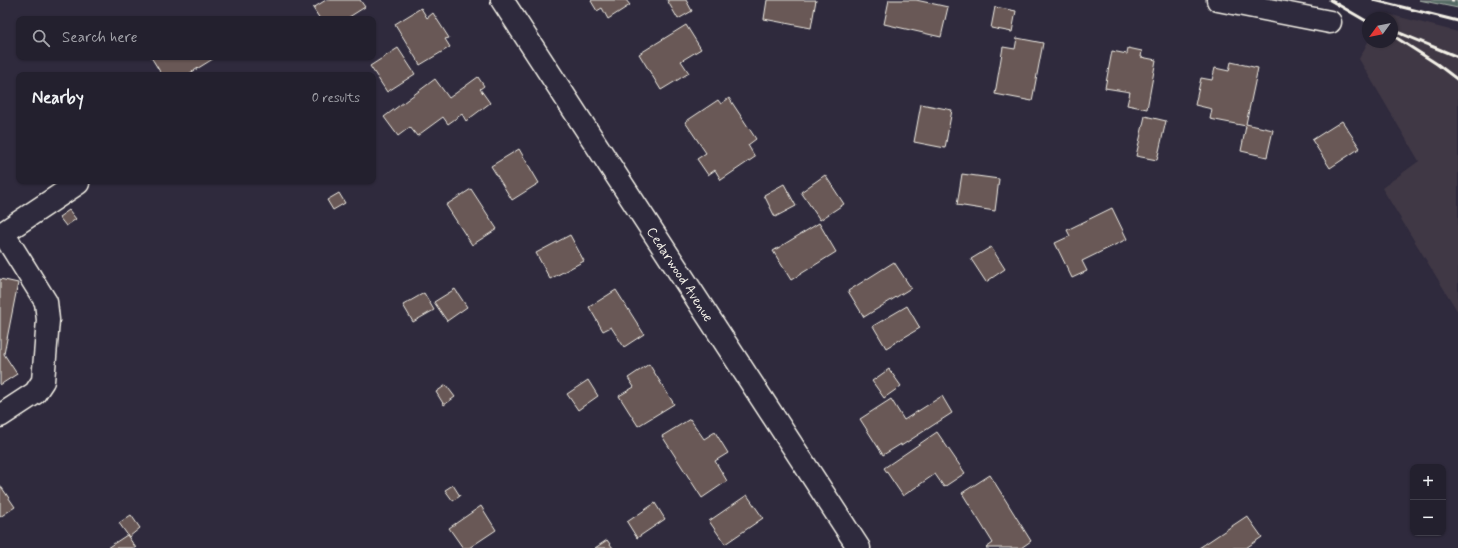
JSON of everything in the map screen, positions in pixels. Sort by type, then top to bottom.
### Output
[{"type":"street","name":"Cedarwood Avenue","points":[[502,0],[859,548]]},
{"type":"street","points":[[1218,0],[1330,22]]},
{"type":"street","points":[[0,416],[35,393],[43,381],[48,320],[46,302],[1,234],[76,184]]},
{"type":"path","points":[[1451,0],[1458,1]]},
{"type":"shaded area","points":[[1398,17],[1458,32],[1458,312],[1382,188],[1419,161],[1359,59],[1365,48],[1398,48]]},
{"type":"green space","points":[[1419,0],[1458,0],[1458,8]]},
{"type":"building","points":[[326,0],[360,0],[365,7],[351,16],[318,16],[313,8]]},
{"type":"building","points":[[626,0],[630,5],[608,19],[602,8],[597,11],[591,1]]},
{"type":"building","points":[[667,0],[686,0],[692,11],[678,19]]},
{"type":"building","points":[[767,0],[816,0],[811,28],[764,19]]},
{"type":"building","points":[[889,0],[916,0],[948,7],[941,37],[884,24]]},
{"type":"building","points":[[995,7],[1016,11],[1012,32],[991,28]]},
{"type":"building","points":[[421,8],[427,18],[433,13],[449,38],[445,39],[450,47],[420,65],[395,24]]},
{"type":"building","points":[[686,25],[701,49],[681,61],[689,73],[661,90],[639,54]]},
{"type":"building","points":[[1017,38],[1043,43],[1032,101],[995,94],[1003,47],[1015,49]]},
{"type":"building","points":[[398,48],[415,74],[387,92],[376,75],[376,72],[374,72],[370,66]]},
{"type":"building","points":[[1128,48],[1142,51],[1141,57],[1156,60],[1147,109],[1127,105],[1130,92],[1105,88],[1112,51],[1127,54]]},
{"type":"building","points":[[153,60],[211,60],[192,72],[160,72]]},
{"type":"building","points":[[1231,62],[1258,68],[1246,124],[1273,130],[1267,157],[1241,151],[1246,126],[1210,119],[1212,109],[1195,105],[1201,78],[1212,80],[1215,68],[1229,71]]},
{"type":"building","points":[[478,77],[484,86],[480,89],[490,103],[466,121],[462,114],[448,124],[443,117],[417,136],[410,127],[398,136],[384,117],[435,79],[449,98]]},
{"type":"building","points":[[729,98],[756,139],[748,145],[755,157],[721,180],[715,170],[708,175],[697,159],[706,153],[685,122],[718,100],[721,104]]},
{"type":"building","points":[[921,104],[952,110],[945,148],[914,142]]},
{"type":"building","points":[[1145,116],[1166,121],[1157,160],[1136,156]]},
{"type":"building","points":[[1342,121],[1360,148],[1330,168],[1312,140]]},
{"type":"building","points":[[519,149],[539,183],[512,200],[491,166]]},
{"type":"building","points":[[962,174],[999,179],[995,211],[957,205]]},
{"type":"building","points":[[825,175],[844,204],[820,220],[801,192]]},
{"type":"building","points":[[784,184],[796,206],[775,217],[764,195]]},
{"type":"building","points":[[471,189],[497,229],[472,245],[446,205]]},
{"type":"building","points":[[339,193],[345,203],[333,210],[327,200]]},
{"type":"building","points":[[1112,208],[1127,239],[1082,261],[1087,271],[1072,278],[1055,243],[1070,236],[1067,230]]},
{"type":"building","points":[[69,210],[76,219],[66,226],[59,217]]},
{"type":"building","points":[[819,223],[836,252],[791,280],[773,251]]},
{"type":"building","points":[[570,235],[584,261],[550,279],[536,253]]},
{"type":"building","points":[[991,247],[1005,269],[986,282],[971,259]]},
{"type":"building","points":[[894,262],[911,288],[864,317],[848,291]]},
{"type":"building","points":[[0,279],[18,283],[4,354],[17,374],[0,385]]},
{"type":"building","points":[[455,289],[467,307],[447,321],[434,302]]},
{"type":"building","points":[[616,290],[644,334],[624,347],[611,327],[603,331],[589,307]]},
{"type":"building","points":[[424,293],[434,310],[413,322],[403,305]]},
{"type":"building","points":[[907,306],[920,328],[886,348],[873,326]]},
{"type":"building","points":[[649,364],[674,404],[638,426],[619,396],[634,387],[628,378]]},
{"type":"building","points":[[889,369],[901,386],[884,398],[872,381]]},
{"type":"building","points":[[588,380],[598,396],[578,410],[567,394]]},
{"type":"building","points":[[446,385],[455,397],[444,405],[436,392]]},
{"type":"building","points":[[942,396],[952,413],[901,446],[901,444],[883,455],[860,419],[891,399],[904,420]]},
{"type":"building","points":[[690,419],[704,439],[715,432],[728,453],[715,461],[727,481],[702,498],[662,436]]},
{"type":"building","points":[[937,432],[965,473],[944,487],[935,474],[903,496],[884,468]]},
{"type":"building","points":[[990,475],[1031,541],[1021,548],[986,548],[993,543],[962,493]]},
{"type":"building","points":[[0,485],[15,507],[0,517]]},
{"type":"building","points":[[453,485],[460,496],[453,501],[445,490]]},
{"type":"building","points":[[747,495],[763,518],[725,544],[709,521]]},
{"type":"building","points":[[655,503],[665,519],[637,538],[627,522]]},
{"type":"building","points":[[481,506],[496,530],[469,548],[463,548],[449,528]]},
{"type":"building","points":[[131,515],[140,528],[129,537],[119,523]]},
{"type":"building","points":[[1247,516],[1262,537],[1246,548],[1199,548]]},
{"type":"building","points":[[127,535],[136,548],[107,548]]},
{"type":"building","points":[[607,540],[613,548],[595,548]]},
{"type":"railway","points":[[1330,0],[1362,19]]},
{"type":"railway","points":[[1374,0],[1458,21]]},
{"type":"railway","points":[[1398,32],[1458,57]]},
{"type":"railway","points":[[1398,39],[1437,64],[1458,80]]}]
